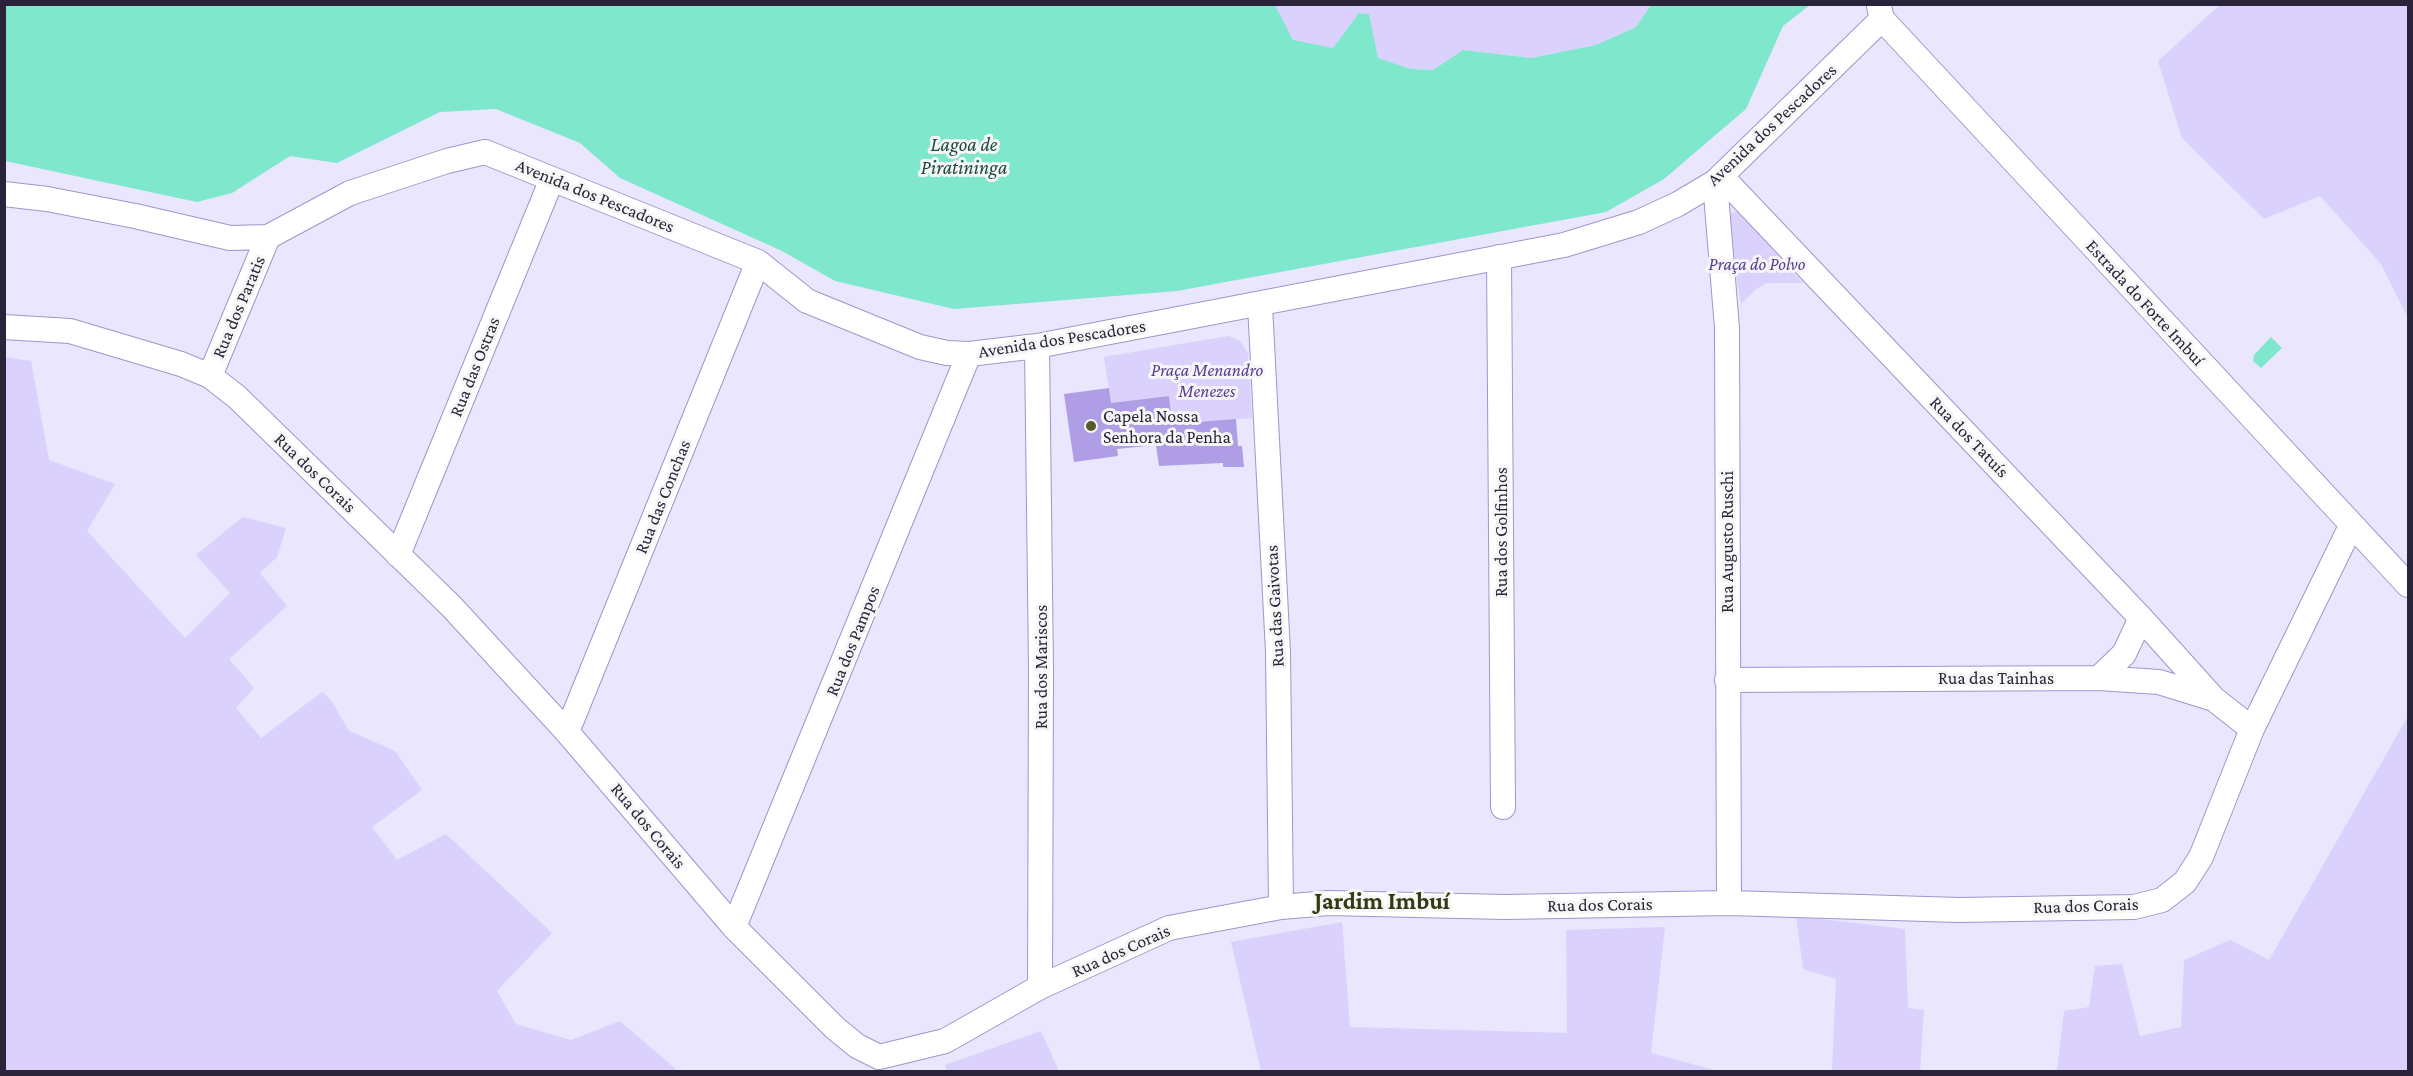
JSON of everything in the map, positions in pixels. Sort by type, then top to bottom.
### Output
[{"type":"street","name":"Avenida dos Pescadores","points":[[4,194],[47,199],[135,216],[230,238],[268,237],[350,193],[447,161],[485,152],[758,262],[807,301],[920,347],[947,353],[969,354],[1037,346],[1260,305],[1564,245],[1639,222],[1678,204],[1718,179],[1881,12]]},
{"type":"street","name":"Estrada do Forte Imbuí","points":[[1881,12],[2351,526],[2409,585]]},
{"type":"street","name":"Rua das Ostras","points":[[398,555],[552,179]]},
{"type":"street","name":"Rua dos Tatuís","points":[[1718,179],[2141,618],[2214,699]]},
{"type":"street","name":"Rua Augusto Ruschi","points":[[1718,179],[1727,328],[1729,903]]},
{"type":"street","name":"Rua dos Paratis","points":[[210,376],[268,237]]},
{"type":"street","name":"Rua dos Golfinhos","points":[[1499,257],[1503,807]]},
{"type":"street","name":"Rua das Conchas","points":[[567,732],[758,262]]},
{"type":"street","name":"Rua das Gaivotas","points":[[1260,305],[1278,652],[1281,907]]},
{"type":"street","name":"Rua dos Corais","points":[[4,327],[70,331],[181,364],[210,376],[237,397],[452,607],[567,732],[734,927],[835,1028],[856,1046],[879,1057],[945,1041],[1040,987],[1169,928],[1281,907],[1328,903],[1505,907],[1729,903],[1959,910],[2134,907],[2162,900],[2185,882],[2201,857],[2252,729],[2351,526]]},
{"type":"street","name":"Rua dos Mariscos","points":[[1037,346],[1041,669],[1040,987]]},
{"type":"street","name":"Rua dos Pampos","points":[[734,927],[969,354]]},
{"type":"street","points":[[2099,678],[2124,654],[2141,618]]},
{"type":"street","name":"Rua das Tainhas","points":[[1727,680],[2099,678],[2159,682],[2214,699],[2252,729]]},
{"type":"green space","points":[[2221,4],[2408,5],[2408,318],[2381,264],[2320,196],[2264,219],[2182,138],[2158,61]]},
{"type":"green space","points":[[1275,5],[1651,5],[1636,27],[1596,45],[1531,58],[1463,50],[1433,70],[1411,69],[1378,58],[1368,14],[1359,13],[1333,49],[1292,40]]},
{"type":"green space","name":"Praça do Polvo","points":[[1738,212],[1803,283],[1766,283],[1741,304],[1726,220],[1731,213]]},
{"type":"green space","name":"Praça Menandro Menezes","points":[[1228,336],[1239,340],[1248,353],[1252,418],[1172,424],[1169,396],[1111,403],[1104,357]]},
{"type":"green space","points":[[4,357],[31,361],[49,460],[115,484],[87,531],[185,638],[230,593],[196,555],[243,517],[286,528],[277,557],[260,573],[287,606],[229,659],[254,688],[236,708],[261,738],[322,692],[331,700],[349,731],[395,751],[422,790],[372,827],[397,860],[446,834],[552,933],[497,991],[516,1024],[571,1040],[620,1021],[678,1071],[5,1071]]},
{"type":"green space","points":[[2408,716],[2408,1071],[2057,1071],[2064,1011],[2089,1007],[2095,966],[2122,964],[2140,1036],[2181,1027],[2184,960],[2230,940],[2269,960]]},
{"type":"green space","points":[[1796,916],[1905,929],[1908,1008],[1924,1010],[1920,1071],[1832,1071],[1836,979],[1803,969]]},
{"type":"green space","points":[[1342,922],[1350,1027],[1567,1033],[1566,930],[1665,927],[1651,1053],[1718,1071],[1261,1071],[1231,942]]},
{"type":"green space","points":[[1041,1031],[1059,1071],[947,1071],[945,1065]]},
{"type":"water","name":"Lagoa de Piratininga","points":[[5,5],[1275,5],[1293,40],[1333,48],[1359,13],[1369,14],[1378,58],[1411,69],[1433,70],[1463,50],[1531,58],[1596,45],[1636,27],[1651,5],[1810,5],[1783,26],[1746,109],[1664,179],[1606,212],[1177,291],[954,309],[835,281],[782,251],[620,178],[580,143],[496,109],[440,112],[337,163],[290,156],[232,193],[197,202],[5,161]]},
{"type":"water","points":[[2271,337],[2282,348],[2261,368],[2253,361],[2254,355]]},
{"type":"building","points":[[1109,388],[1111,403],[1169,396],[1172,424],[1236,419],[1238,446],[1242,446],[1244,467],[1223,467],[1223,463],[1159,466],[1156,445],[1117,449],[1118,456],[1074,462],[1064,394]]},
{"type":"place","name":"Capela Nossa Senhora da Penha","points":[[1091,426]]},
{"type":"district","name":"Jardim Imbuí","points":[[1382,902]]}]
